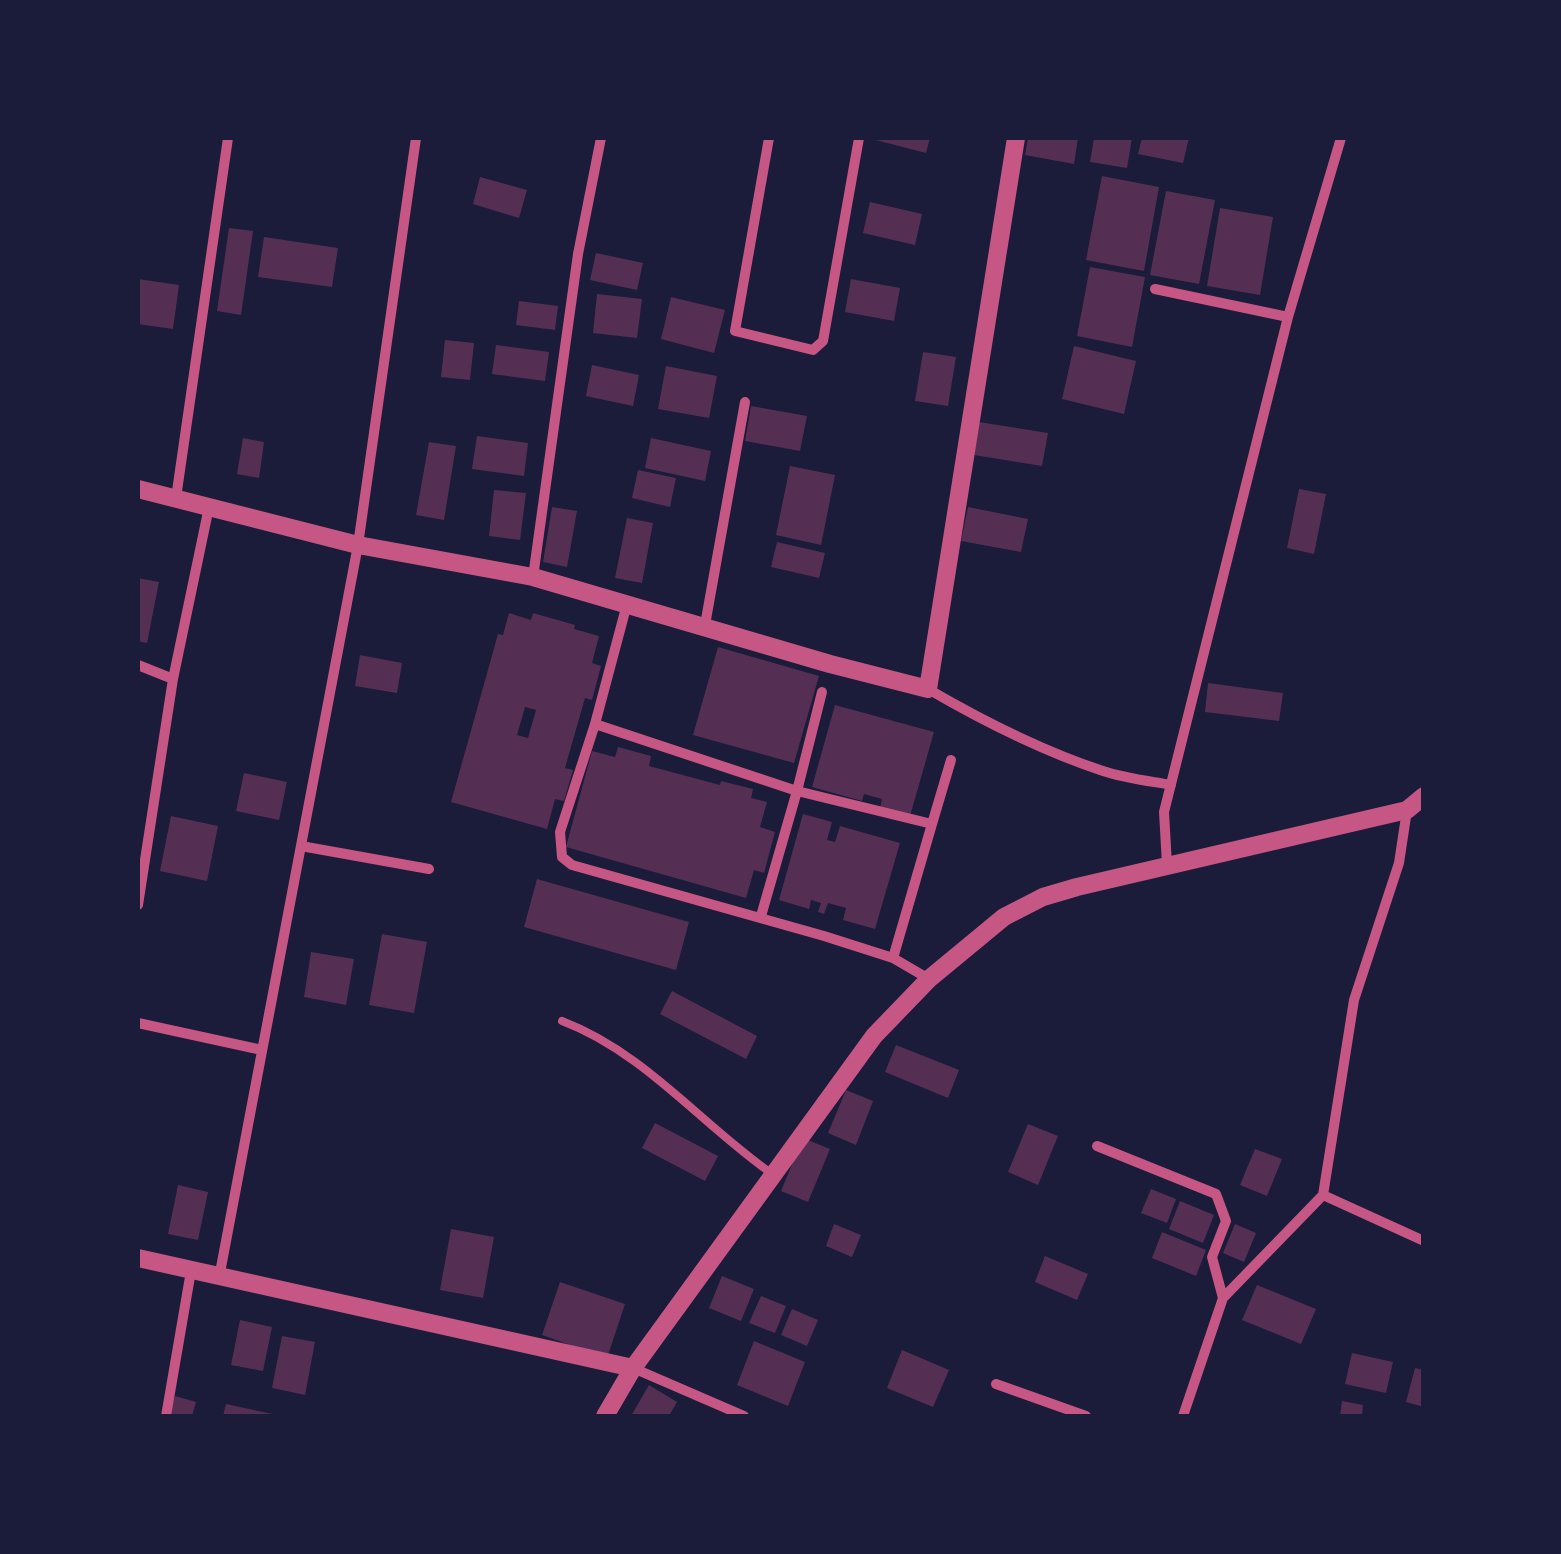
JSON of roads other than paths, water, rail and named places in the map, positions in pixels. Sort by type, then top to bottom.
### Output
[{"type":"street","points":[[176,498],[228,138]]},
{"type":"street","points":[[219,1278],[358,545],[416,138]]},
{"type":"street","points":[[533,577],[578,254],[600,138]]},
{"type":"street","points":[[768,138],[735,331],[814,350],[823,341],[859,138]]},
{"type":"street","points":[[928,689],[1016,138]]},
{"type":"street","points":[[1166,865],[1164,812],[1288,316],[1341,138]]},
{"type":"street","points":[[1155,289],[1288,316]]},
{"type":"street","points":[[705,625],[745,402]]},
{"type":"street","points":[[138,489],[358,545],[533,577],[705,625],[830,664],[928,689],[967,712],[1060,754],[1106,772],[1171,785]]},
{"type":"street","points":[[138,905],[174,679],[209,507]]},
{"type":"street","points":[[628,604],[560,832],[562,858],[572,865],[761,916],[893,958],[930,979]]},
{"type":"street","points":[[138,665],[174,679]]},
{"type":"street","points":[[761,916],[822,692]]},
{"type":"street","points":[[595,724],[797,791],[932,824]]},
{"type":"street","points":[[893,958],[951,760]]},
{"type":"street","points":[[605,1416],[633,1368],[874,1036],[930,979],[1004,916],[1043,897],[1406,810],[1424,796]]},
{"type":"street","points":[[1183,1416],[1223,1298],[1323,1194],[1354,1000],[1399,862],[1406,810]]},
{"type":"street","points":[[301,846],[429,869]]},
{"type":"street","points":[[138,1022],[262,1050]]},
{"type":"street","points":[[1097,1146],[1216,1194],[1226,1221],[1212,1258],[1223,1298]]},
{"type":"street","points":[[1323,1194],[1424,1242]]},
{"type":"street","points":[[138,1258],[633,1368],[744,1416]]},
{"type":"street","points":[[166,1416],[191,1271]]},
{"type":"street","points":[[996,1384],[1086,1416]]},
{"type":"lane","points":[[562,1021],[613,1046],[773,1175]]}]
